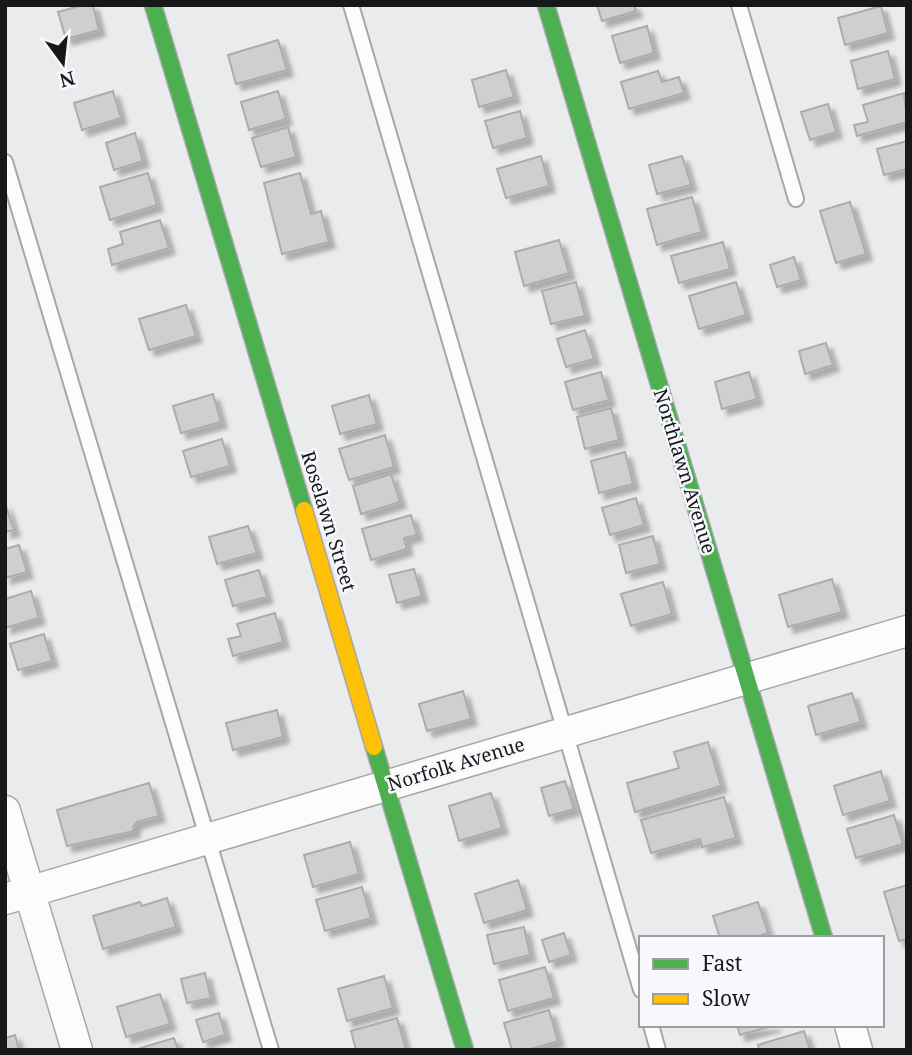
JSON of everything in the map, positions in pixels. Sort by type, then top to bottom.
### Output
[{"type":"street","name":"Roselawn Street","points":[[153,5],[465,1050]]},
{"type":"street","name":"Northlawn Avenue","points":[[546,5],[823,936]]},
{"type":"street","name":"Norfolk Avenue","points":[[17,895],[746,676],[907,631]]},
{"type":"street","points":[[5,811],[17,895],[76,1050]]},
{"type":"street","points":[[851,1027],[857,1050]]},
{"type":"lane","points":[[351,5],[639,983]]},
{"type":"lane","points":[[739,5],[796,199]]},
{"type":"lane","points":[[5,162],[271,1050]]},
{"type":"lane","points":[[652,1027],[658,1050]]},
{"type":"building","points":[[93,5],[99,30],[66,39],[58,12]]},
{"type":"building","points":[[597,5],[634,5],[636,11],[602,21]]},
{"type":"building","points":[[881,6],[888,33],[845,45],[838,18]]},
{"type":"building","points":[[647,26],[654,53],[620,63],[612,36]]},
{"type":"building","points":[[278,40],[287,70],[236,84],[228,55]]},
{"type":"building","points":[[888,51],[895,79],[858,89],[851,61]]},
{"type":"building","points":[[506,70],[514,97],[479,107],[472,80]]},
{"type":"building","points":[[658,71],[662,82],[679,77],[684,93],[629,109],[621,82]]},
{"type":"building","points":[[113,91],[121,118],[82,130],[74,103]]},
{"type":"building","points":[[278,91],[286,119],[249,130],[241,102]]},
{"type":"building","points":[[904,93],[907,122],[857,136],[854,125],[868,122],[863,105]]},
{"type":"building","points":[[828,104],[836,132],[810,140],[801,112]]},
{"type":"building","points":[[520,111],[527,138],[493,148],[485,121]]},
{"type":"building","points":[[288,127],[296,157],[261,167],[252,138]]},
{"type":"building","points":[[135,133],[143,161],[114,170],[106,143]]},
{"type":"building","points":[[907,141],[907,169],[884,175],[877,149]]},
{"type":"building","points":[[541,156],[549,186],[506,198],[497,169]]},
{"type":"building","points":[[682,156],[691,185],[657,194],[649,165]]},
{"type":"building","points":[[148,173],[157,205],[110,220],[100,187]]},
{"type":"building","points":[[300,173],[311,214],[321,211],[329,242],[282,254],[264,183]]},
{"type":"building","points":[[692,197],[702,232],[657,245],[647,209]]},
{"type":"building","points":[[850,202],[866,254],[836,263],[820,211]]},
{"type":"building","points":[[160,220],[169,248],[112,265],[108,249],[123,244],[120,232]]},
{"type":"building","points":[[559,240],[569,273],[524,286],[515,252]]},
{"type":"building","points":[[723,242],[730,269],[679,283],[671,256]]},
{"type":"building","points":[[794,257],[801,280],[777,287],[770,265]]},
{"type":"building","points":[[576,282],[585,316],[551,324],[542,291]]},
{"type":"building","points":[[736,282],[746,315],[699,329],[689,296]]},
{"type":"building","points":[[186,305],[196,336],[149,350],[139,319]]},
{"type":"building","points":[[585,330],[594,359],[566,367],[557,339]]},
{"type":"building","points":[[826,343],[833,365],[805,374],[799,351]]},
{"type":"building","points":[[601,372],[609,400],[573,410],[565,382]]},
{"type":"building","points":[[749,372],[757,399],[722,409],[715,382]]},
{"type":"building","points":[[213,394],[221,422],[181,433],[173,406]]},
{"type":"building","points":[[369,395],[377,424],[340,434],[332,406]]},
{"type":"building","points":[[611,408],[619,440],[585,449],[577,417]]},
{"type":"building","points":[[385,435],[394,467],[349,480],[339,449]]},
{"type":"building","points":[[222,439],[230,466],[191,477],[183,451]]},
{"type":"building","points":[[625,452],[633,484],[599,493],[591,461]]},
{"type":"building","points":[[391,474],[400,502],[361,514],[353,486]]},
{"type":"building","points":[[636,498],[644,525],[610,535],[602,508]]},
{"type":"building","points":[[5,503],[14,530],[5,532]]},
{"type":"building","points":[[411,515],[417,535],[404,538],[407,549],[371,560],[362,529]]},
{"type":"building","points":[[248,526],[257,553],[217,564],[209,537]]},
{"type":"building","points":[[653,536],[660,564],[626,573],[619,545]]},
{"type":"building","points":[[19,545],[27,572],[5,578],[5,549]]},
{"type":"building","points":[[414,569],[422,596],[397,603],[389,575]]},
{"type":"building","points":[[259,570],[267,597],[233,606],[225,580]]},
{"type":"building","points":[[832,579],[842,612],[788,627],[779,595]]},
{"type":"building","points":[[663,582],[672,614],[631,626],[621,594]]},
{"type":"building","points":[[31,591],[39,618],[5,628],[5,599]]},
{"type":"building","points":[[275,613],[283,642],[233,656],[228,639],[241,636],[237,624]]},
{"type":"building","points":[[44,634],[52,661],[18,670],[10,644]]},
{"type":"building","points":[[463,691],[471,719],[427,731],[419,704]]},
{"type":"building","points":[[852,693],[861,722],[816,735],[808,706]]},
{"type":"building","points":[[277,710],[283,737],[233,750],[226,723]]},
{"type":"building","points":[[708,742],[721,786],[635,812],[627,783],[679,768],[674,752]]},
{"type":"building","points":[[881,771],[890,801],[843,815],[834,786]]},
{"type":"building","points":[[565,781],[574,809],[549,816],[541,788]]},
{"type":"building","points":[[149,783],[159,816],[137,822],[133,827],[134,831],[67,846],[57,810]]},
{"type":"building","points":[[491,793],[502,828],[459,841],[449,806]]},
{"type":"building","points":[[724,797],[736,838],[702,847],[700,839],[651,853],[641,820]]},
{"type":"building","points":[[894,815],[903,844],[856,858],[847,829]]},
{"type":"building","points":[[350,842],[359,874],[313,887],[304,855]]},
{"type":"building","points":[[518,880],[527,910],[484,923],[475,894]]},
{"type":"building","points":[[907,885],[907,939],[899,941],[884,892]]},
{"type":"building","points":[[362,887],[371,918],[325,931],[316,900]]},
{"type":"building","points":[[167,898],[176,927],[103,949],[93,916],[140,902],[142,906]]},
{"type":"building","points":[[758,902],[768,933],[759,936],[719,936],[713,916]]},
{"type":"building","points":[[524,927],[530,955],[494,964],[487,935]]},
{"type":"building","points":[[564,933],[571,955],[549,962],[542,940]]},
{"type":"building","points":[[545,967],[554,998],[508,1011],[499,980]]},
{"type":"building","points":[[205,973],[211,998],[187,1003],[181,979]]},
{"type":"building","points":[[384,976],[393,1008],[347,1021],[338,989]]},
{"type":"building","points":[[160,994],[170,1024],[126,1037],[117,1007]]},
{"type":"building","points":[[549,1010],[558,1041],[528,1050],[512,1050],[504,1023]]},
{"type":"building","points":[[219,1013],[225,1035],[203,1042],[196,1020]]},
{"type":"building","points":[[397,1018],[406,1050],[356,1050],[351,1031]]},
{"type":"building","points":[[738,1027],[769,1027],[740,1035]]},
{"type":"building","points":[[804,1031],[810,1050],[759,1050],[758,1045]]},
{"type":"building","points":[[15,1035],[19,1050],[5,1050],[5,1038]]},
{"type":"building","points":[[174,1038],[178,1050],[134,1050]]},
{"type":"traffic: fast","points":[[153,5],[304,510]]},
{"type":"traffic: fast","points":[[546,5],[823,936]]},
{"type":"traffic: fast","points":[[374,747],[465,1050]]},
{"type":"traffic: slow","points":[[304,510],[374,747]]}]
